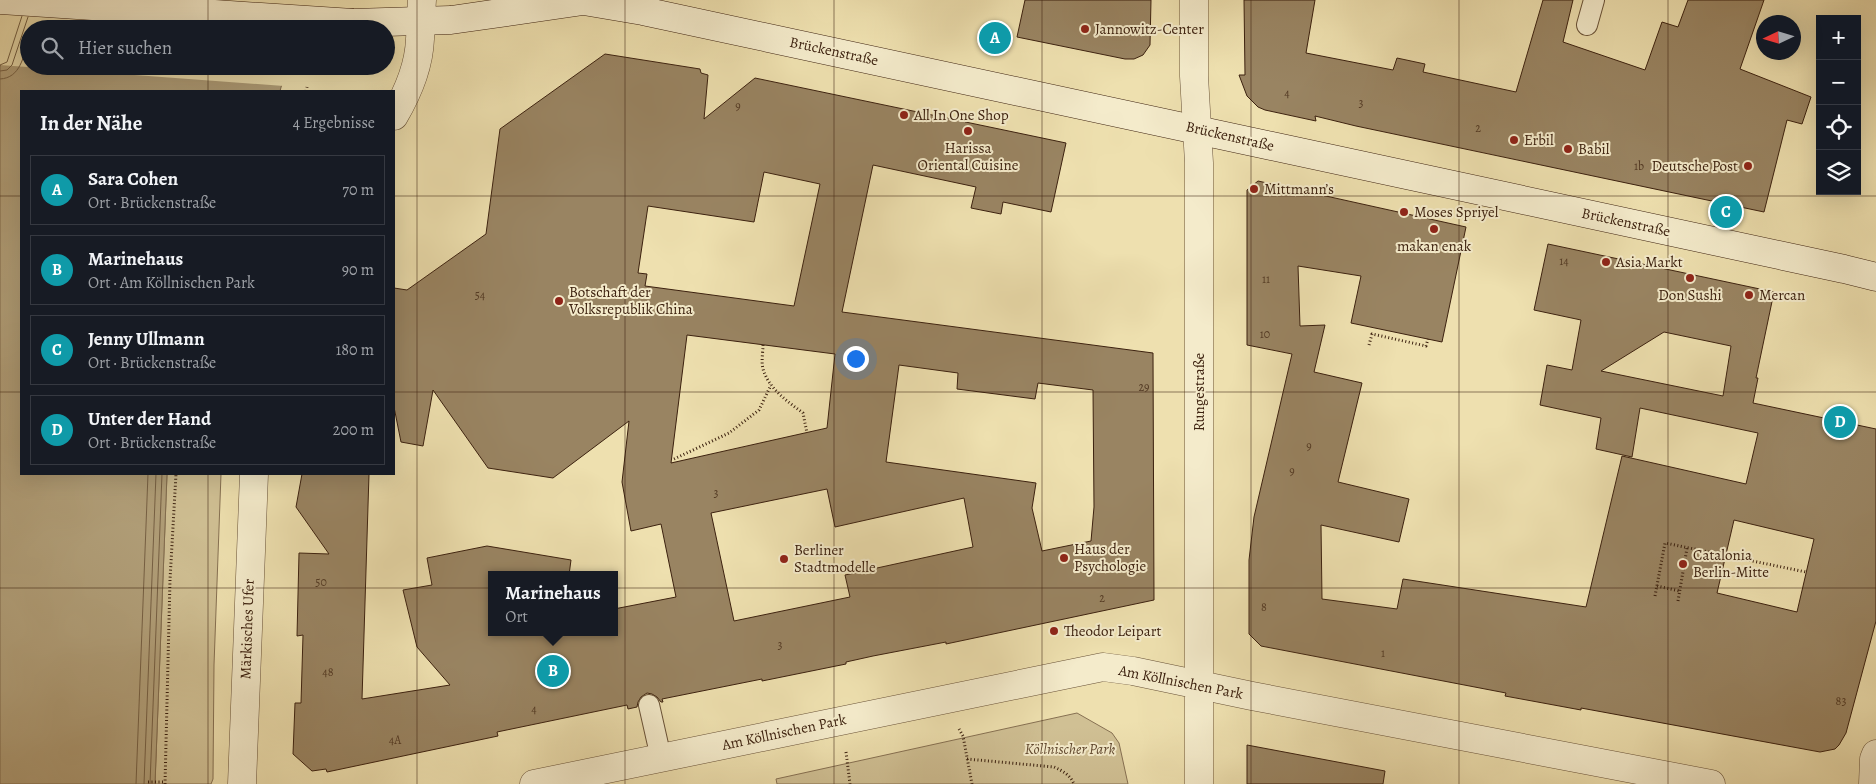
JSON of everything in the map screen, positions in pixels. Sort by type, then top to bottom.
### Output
[{"type":"street","name":"Brückenstraße","points":[[0,0],[307,20]]},
{"type":"street","name":"Brückenstraße","points":[[370,20],[421,11],[451,20],[580,0],[643,11],[1197,129],[1844,269],[1876,278]]},
{"type":"street","name":"Rungestraße","points":[[1194,0],[1194,76],[1199,189],[1199,784]]},
{"type":"street","points":[[395,114],[412,77],[420,41],[421,11]]},
{"type":"street","name":"Märkisches Ufer","points":[[242,784],[254,475]]},
{"type":"street","name":"Am Köllnischen Park","points":[[534,784],[1103,667],[1133,671],[1711,784]]},
{"type":"street","points":[[1873,784],[1876,754]]},
{"type":"lane","points":[[1587,25],[1594,0]]},
{"type":"lane","points":[[649,705],[661,758]]},
{"type":"path","points":[[1369,345],[1372,334],[1426,346],[1428,338]]},
{"type":"path","points":[[763,345],[763,368],[771,385],[785,400],[803,412],[808,433]]},
{"type":"path","points":[[674,459],[729,433],[758,410],[771,385]]},
{"type":"path","points":[[148,782],[165,783],[170,580],[176,475]]},
{"type":"path","points":[[1655,596],[1665,543],[1806,572]]},
{"type":"path","points":[[1678,601],[1687,548]]},
{"type":"path","points":[[1657,586],[1680,591]]},
{"type":"path","points":[[946,698],[962,736],[972,784]]},
{"type":"path","points":[[968,759],[1054,767],[1064,772],[1074,784]]},
{"type":"green space","points":[[167,475],[221,475],[214,665],[213,779],[211,784],[155,784]]},
{"type":"green space","name":"Köllnischer Park","points":[[1077,713],[1112,733],[1119,743],[1128,784],[777,784],[776,779]]},
{"type":"water","points":[[22,0],[27,20],[20,20],[20,75],[284,75],[280,90],[20,90],[20,475],[167,475],[155,784],[0,784],[0,67]]},
{"type":"pier","points":[[20,0],[312,0],[305,20],[20,20],[20,66],[0,65],[0,59]]},
{"type":"pier","points":[[135,75],[287,75],[284,86]]},
{"type":"building","name":"Jannowitz-Center","points":[[1025,0],[1151,0],[1150,45],[1143,55],[1134,59],[1125,59],[1017,37]]},
{"type":"building","points":[[1244,0],[1315,0],[1306,53],[1393,70],[1397,58],[1425,64],[1423,72],[1516,92],[1543,0],[1573,0],[1563,42],[1645,70],[1662,22],[1678,27],[1688,0],[1764,0],[1759,15],[1756,15],[1756,23],[1740,69],[1811,97],[1802,124],[1787,120],[1764,212],[1315,116],[1316,121],[1265,110],[1258,107],[1247,96],[1239,75],[1245,75]]},
{"type":"building","points":[[605,54],[700,69],[701,73],[708,75],[704,119],[755,78],[1066,143],[1051,212],[1003,202],[1001,214],[971,208],[976,187],[873,165],[842,312],[1153,353],[1154,600],[946,644],[946,642],[873,656],[846,662],[846,664],[662,699],[663,702],[652,694],[647,693],[641,697],[637,707],[628,709],[627,705],[497,732],[498,736],[327,772],[326,769],[312,771],[293,754],[295,703],[301,703],[303,635],[297,636],[299,553],[329,554],[296,507],[302,475],[369,475],[362,699],[450,685],[417,647],[403,590],[432,585],[427,558],[487,546],[571,560],[570,571],[488,571],[488,636],[618,636],[618,608],[676,597],[661,524],[631,531],[622,482],[629,421],[553,478],[488,468],[433,390],[423,446],[401,442],[395,412],[395,288],[407,290],[486,234],[500,129]],"holes":[[[764,172],[820,184],[794,306],[645,286],[647,274],[638,273],[648,206],[754,222]],[[687,335],[835,354],[827,428],[671,463]],[[899,365],[958,373],[957,389],[1035,399],[1038,383],[1093,390],[1094,507],[1091,541],[1042,551],[1032,508],[1036,483],[886,462]],[[827,489],[835,527],[964,498],[973,547],[845,575],[850,597],[734,621],[711,513]]]},
{"type":"building","points":[[1258,181],[1466,227],[1442,342],[1351,323],[1361,276],[1298,266],[1300,326],[1325,325],[1314,372],[1362,383],[1338,482],[1409,499],[1399,542],[1321,525],[1322,599],[1397,609],[1403,579],[1586,607],[1622,456],[1746,484],[1758,433],[1640,408],[1632,457],[1596,449],[1601,418],[1540,405],[1547,365],[1572,370],[1581,320],[1534,310],[1548,244],[1774,292],[1756,378],[1758,378],[1753,403],[1876,429],[1876,621],[1846,733],[1839,745],[1835,749],[1820,752],[1505,696],[1506,693],[1261,646],[1249,634],[1249,560],[1254,517],[1292,354],[1247,345],[1247,190]],"holes":[[[1664,332],[1731,346],[1723,396],[1601,371]],[[1734,520],[1814,539],[1797,612],[1717,593]]]},
{"type":"building","points":[[1247,745],[1385,771],[1383,784],[1247,784]]},
{"type":"place","name":"Jannowitz-Center","points":[[1085,29]]},
{"type":"place","name":"Sara Cohen","points":[[995,38]]},
{"type":"place","name":"All In One Shop","points":[[904,115]]},
{"type":"place","name":"Harissa Oriental Cuisine","points":[[968,131]]},
{"type":"place","name":"Erbil","points":[[1514,140]]},
{"type":"place","name":"Babil","points":[[1568,149]]},
{"type":"place","name":"Deutsche Post","points":[[1748,166]]},
{"type":"place","name":"Mittmann’s","points":[[1254,189]]},
{"type":"place","name":"Moses Spriyel","points":[[1404,212]]},
{"type":"place","name":"Jenny Ullmann","points":[[1726,212]]},
{"type":"place","name":"makan enak","points":[[1434,229]]},
{"type":"place","name":"Asia Markt","points":[[1606,262]]},
{"type":"place","name":"Don Sushi","points":[[1690,278]]},
{"type":"place","name":"Mercan","points":[[1749,295]]},
{"type":"place","name":"Botschaft der Volksrepublik China","points":[[559,301]]},
{"type":"place","name":"Unter der Hand","points":[[1840,422]]},
{"type":"place","name":"Haus der Psychologie","points":[[1064,558]]},
{"type":"place","name":"Berliner Stadtmodelle","points":[[784,559]]},
{"type":"place","name":"Catalonia Berlin-Mitte","points":[[1683,564]]},
{"type":"place","name":"Theodor Leipart","points":[[1054,631]]},
{"type":"place","name":"Marinehaus","points":[[553,671]]}]
